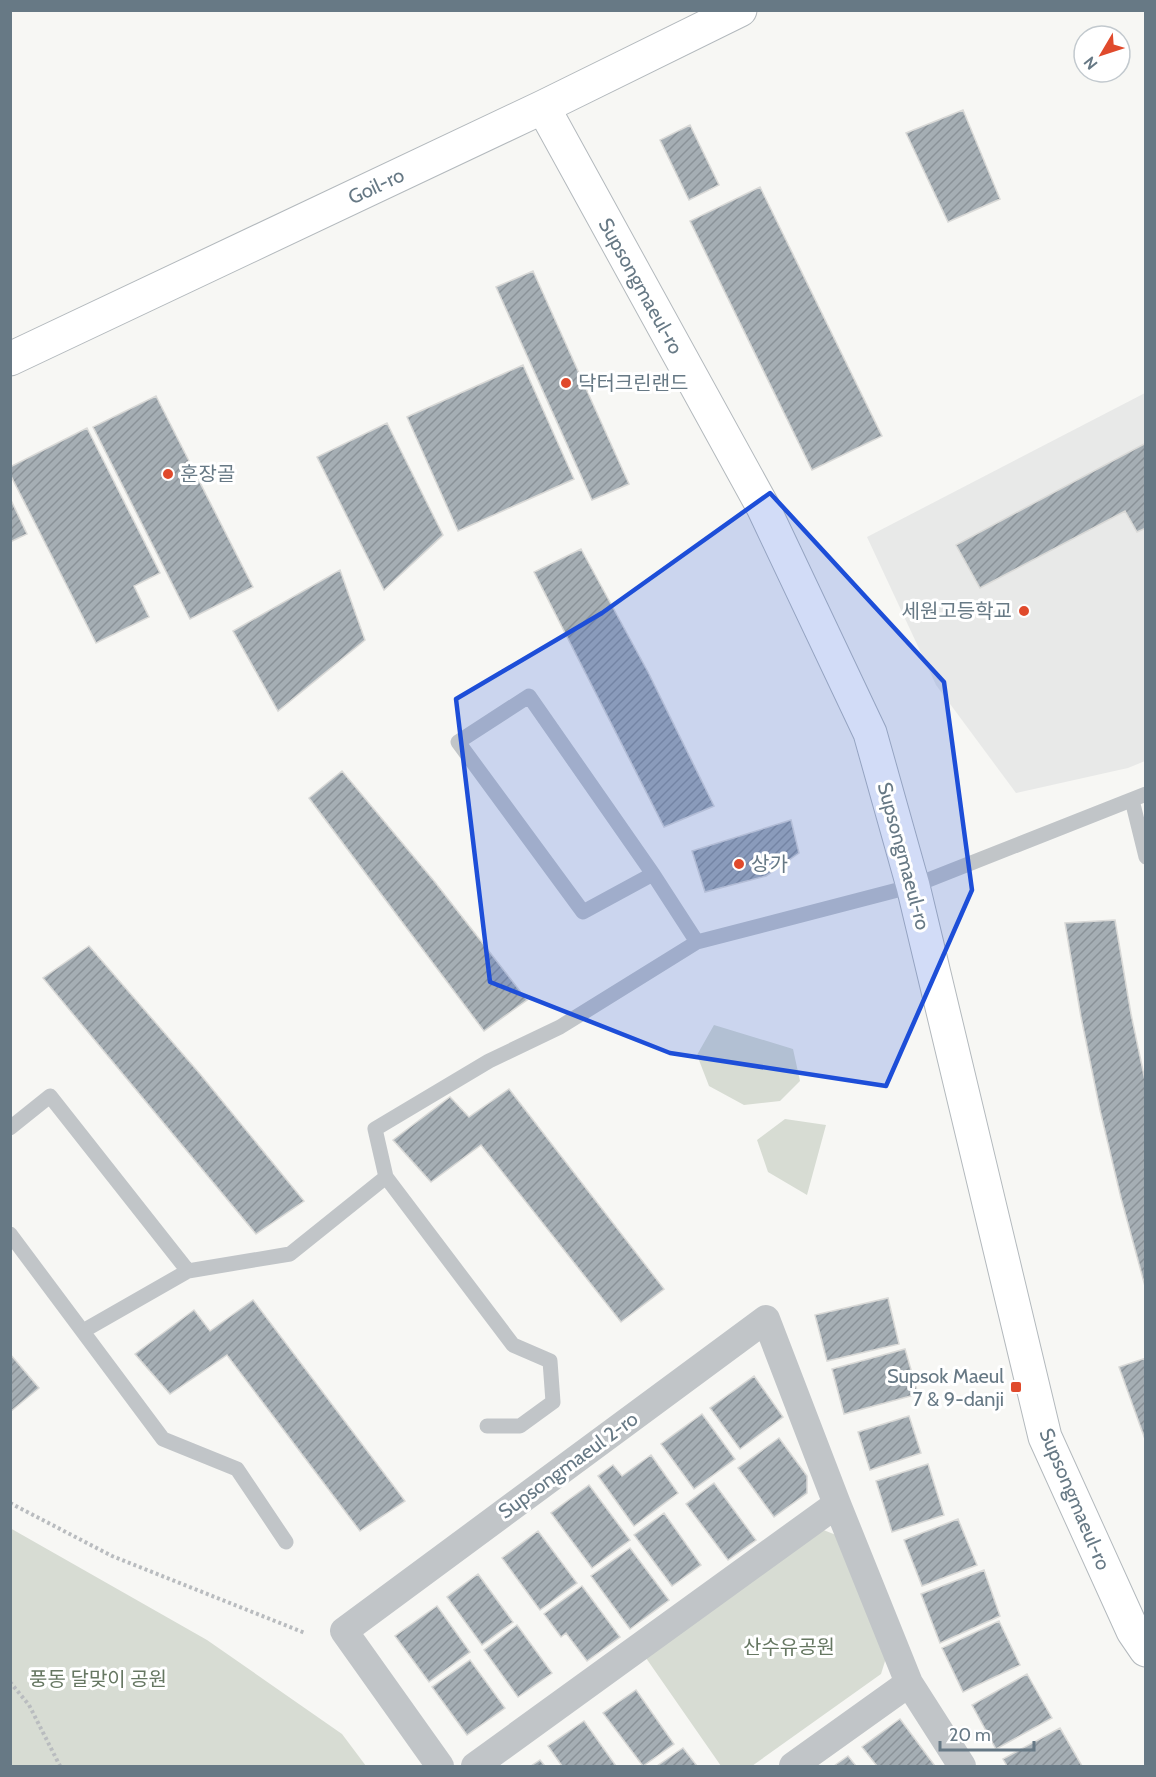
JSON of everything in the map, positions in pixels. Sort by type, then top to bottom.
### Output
[{"type":"main road","name":"Goil-ro","points":[[10,359],[543,107],[740,10]]},
{"type":"main road","name":"Supsongmaeul-ro","points":[[543,107],[763,507],[870,733],[913,886],[1045,1437],[1133,1631],[1146,1650]]},
{"type":"street","name":"Supsongmaeul 2-ro","points":[[441,1767],[344,1631],[766,1319],[909,1683],[962,1767]]},
{"type":"street","points":[[475,1767],[837,1504]]},
{"type":"street","points":[[793,1767],[909,1683]]},
{"type":"lane","points":[[653,874],[583,912],[458,742],[529,696],[653,874],[697,942]]},
{"type":"lane","points":[[487,1426],[520,1426],[553,1402],[550,1361],[513,1345],[386,1177],[375,1129],[489,1061],[560,1027],[697,942],[913,886],[1139,797],[1146,857]]},
{"type":"lane","points":[[10,1128],[50,1096],[188,1271]]},
{"type":"lane","points":[[83,1331],[188,1271],[290,1254],[386,1177]]},
{"type":"lane","points":[[10,1234],[163,1439],[237,1469],[286,1542]]},
{"type":"path","points":[[10,1503],[112,1556],[305,1633]]},
{"type":"path","points":[[10,1682],[29,1705],[60,1767]]},
{"type":"highlighted area","points":[[770,493],[944,682],[972,890],[886,1086],[670,1053],[490,982],[456,699],[602,613]]},
{"type":"shaded area","name":"세원고등학교","points":[[1145,393],[1145,761],[1128,768],[1016,793],[936,685],[867,537]]},
{"type":"green space","points":[[714,1025],[793,1049],[800,1081],[780,1101],[744,1105],[709,1086],[697,1055]]},
{"type":"green space","points":[[785,1119],[826,1125],[807,1195],[768,1172],[757,1140]]},
{"type":"green space","name":"풍동 달맞이 공원","points":[[10,1528],[207,1640],[342,1734],[366,1766],[11,1766]]},
{"type":"green space","name":"산수유공원","points":[[821,1529],[836,1535],[886,1658],[881,1674],[752,1766],[721,1766],[646,1658]]},
{"type":"building","points":[[963,110],[1000,199],[948,222],[906,133]]},
{"type":"building","points":[[690,125],[719,185],[689,200],[660,140]]},
{"type":"building","points":[[760,187],[882,436],[812,470],[690,221]]},
{"type":"building","points":[[533,271],[629,484],[592,500],[496,287]]},
{"type":"building","points":[[523,365],[574,479],[458,531],[407,417]]},
{"type":"building","points":[[156,396],[253,587],[190,619],[93,427]]},
{"type":"building","points":[[387,423],[443,535],[384,590],[317,457]]},
{"type":"building","points":[[87,428],[160,573],[134,586],[149,617],[96,643],[10,474],[10,467]]},
{"type":"building","points":[[1146,443],[1146,528],[1137,532],[1125,511],[980,588],[956,545]]},
{"type":"building","points":[[10,498],[27,534],[10,542]]},
{"type":"building","points":[[581,549],[648,672],[714,806],[664,827],[534,572]]},
{"type":"building","points":[[340,570],[365,640],[278,711],[233,631]]},
{"type":"building","points":[[342,771],[434,881],[527,1000],[484,1031],[309,798]]},
{"type":"building","name":"상가","points":[[791,820],[799,853],[766,876],[705,892],[692,851]]},
{"type":"building","points":[[1115,920],[1146,1085],[1145,1286],[1100,1110],[1065,923]]},
{"type":"building","points":[[89,946],[200,1074],[304,1201],[256,1234],[43,978]]},
{"type":"building","points":[[509,1089],[664,1289],[621,1322],[481,1145],[431,1182],[393,1140],[450,1097],[469,1117]]},
{"type":"building","points":[[888,1298],[899,1344],[827,1361],[815,1315]]},
{"type":"building","points":[[253,1300],[405,1501],[360,1531],[227,1355],[170,1394],[135,1354],[194,1310],[210,1331]]},
{"type":"building","points":[[905,1349],[918,1394],[844,1414],[832,1369]]},
{"type":"building","points":[[10,1354],[39,1388],[10,1412]]},
{"type":"building","points":[[1146,1358],[1146,1442],[1119,1367]]},
{"type":"building","points":[[754,1376],[783,1417],[740,1449],[710,1408]]},
{"type":"building","points":[[702,1414],[735,1459],[694,1489],[661,1444]]},
{"type":"building","points":[[909,1416],[921,1453],[870,1470],[858,1432]]},
{"type":"building","points":[[779,1438],[807,1476],[807,1493],[774,1517],[738,1468]]},
{"type":"building","points":[[651,1455],[678,1493],[634,1526],[598,1476],[613,1465],[622,1476]]},
{"type":"building","points":[[928,1464],[944,1515],[892,1532],[876,1481]]},
{"type":"building","points":[[714,1483],[756,1540],[728,1560],[686,1504]]},
{"type":"building","points":[[589,1485],[630,1540],[592,1568],[551,1513]]},
{"type":"building","points":[[664,1513],[701,1565],[672,1586],[634,1535]]},
{"type":"building","points":[[958,1519],[977,1565],[922,1586],[904,1540]]},
{"type":"building","points":[[538,1531],[577,1583],[540,1610],[502,1558]]},
{"type":"building","points":[[630,1548],[669,1600],[630,1629],[591,1576]]},
{"type":"building","points":[[984,1570],[1000,1616],[940,1643],[921,1594]]},
{"type":"building","points":[[478,1574],[513,1622],[482,1645],[447,1597]]},
{"type":"building","points":[[582,1586],[620,1637],[587,1661],[566,1633],[561,1637],[544,1614]]},
{"type":"building","points":[[437,1606],[470,1652],[429,1682],[395,1636]]},
{"type":"building","points":[[999,1621],[1020,1665],[963,1692],[942,1648]]},
{"type":"building","points":[[517,1625],[552,1673],[518,1697],[484,1650]]},
{"type":"building","points":[[470,1660],[505,1708],[467,1735],[432,1687]]},
{"type":"building","points":[[1027,1674],[1052,1718],[996,1749],[972,1705]]},
{"type":"building","points":[[636,1690],[674,1744],[643,1766],[603,1713]]},
{"type":"building","points":[[900,1719],[935,1766],[877,1766],[862,1747]]},
{"type":"building","points":[[584,1721],[616,1766],[562,1766],[548,1746]]},
{"type":"building","points":[[1060,1728],[1082,1766],[1007,1766],[1003,1759]]},
{"type":"building","points":[[683,1748],[697,1766],[657,1766]]},
{"type":"building","points":[[848,1756],[856,1766],[834,1766]]},
{"type":"building","points":[[540,1760],[545,1766],[531,1766]]},
{"type":"place","name":"닥터크린랜드","points":[[566,383]]},
{"type":"place","name":"훈장골","points":[[168,474]]},
{"type":"place","name":"세원고등학교","points":[[1024,611]]},
{"type":"place","name":"상가","points":[[739,864]]},
{"type":"place","name":"Supsok Maeul 7 & 9-danji","points":[[1016,1387]]}]
